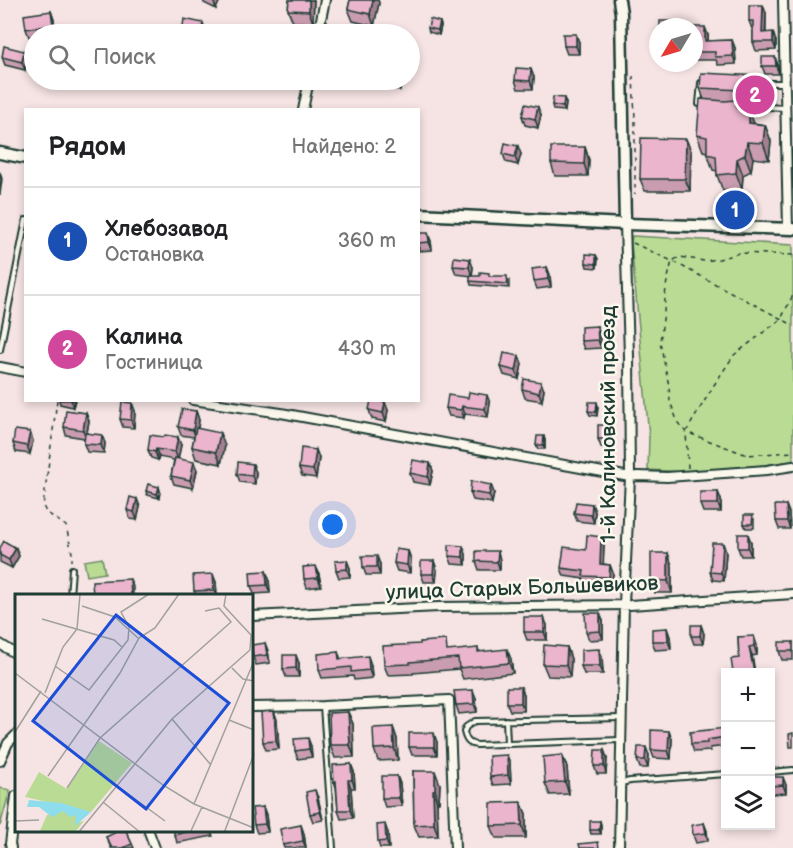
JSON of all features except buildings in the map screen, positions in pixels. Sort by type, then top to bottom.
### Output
[{"type":"street","points":[[320,24],[325,0]]},
{"type":"street","name":"1-й Калиновский проезд","points":[[619,0],[627,238],[630,477],[624,604],[619,848]]},
{"type":"street","points":[[420,214],[791,229],[783,0]]},
{"type":"street","points":[[303,108],[307,90]]},
{"type":"street","points":[[0,153],[24,158]]},
{"type":"street","points":[[0,367],[24,372]]},
{"type":"street","points":[[207,402],[280,413],[630,477],[767,470],[793,466]]},
{"type":"street","name":"улица Старых Большевиков","points":[[254,616],[439,607],[624,604],[793,594]]},
{"type":"street","points":[[0,644],[15,653]]},
{"type":"street","points":[[254,707],[449,700],[455,848]]},
{"type":"street","points":[[0,761],[8,743],[15,736]]},
{"type":"street","points":[[11,848],[15,804]]},
{"type":"street","points":[[150,833],[155,848]]},
{"type":"lane","points":[[710,104],[699,104],[701,81],[711,81]]},
{"type":"lane","points":[[753,82],[785,83]]},
{"type":"lane","points":[[731,105],[786,108]]},
{"type":"lane","points":[[0,350],[24,230]]},
{"type":"lane","points":[[70,594],[72,569]]},
{"type":"lane","points":[[323,706],[333,848]]},
{"type":"lane","points":[[621,740],[471,744],[464,732],[466,727],[475,721],[622,718]]},
{"type":"lane","points":[[506,720],[507,743]]},
{"type":"lane","points":[[775,772],[793,770]]},
{"type":"lane","points":[[621,783],[721,774]]},
{"type":"path","points":[[627,238],[793,325]]},
{"type":"path","points":[[793,255],[739,253],[704,261],[680,257],[672,261],[666,286],[660,342],[670,401],[678,423],[687,432],[747,456],[793,452]]},
{"type":"path","points":[[688,472],[687,432],[714,385],[734,355],[781,319],[793,295]]},
{"type":"path","points":[[57,402],[43,506],[46,512],[66,526],[72,553],[72,569]]},
{"type":"green space","points":[[632,236],[793,245],[793,461],[725,470],[689,472],[648,470],[649,436]]},
{"type":"green space","points":[[102,558],[105,573],[87,576],[84,561]]},
{"type":"green space","points":[[0,788],[10,790],[0,826]]},
{"type":"place","name":"Калина","points":[[755,95]]},
{"type":"place","name":"Хлебозавод","points":[[735,210]]}]
